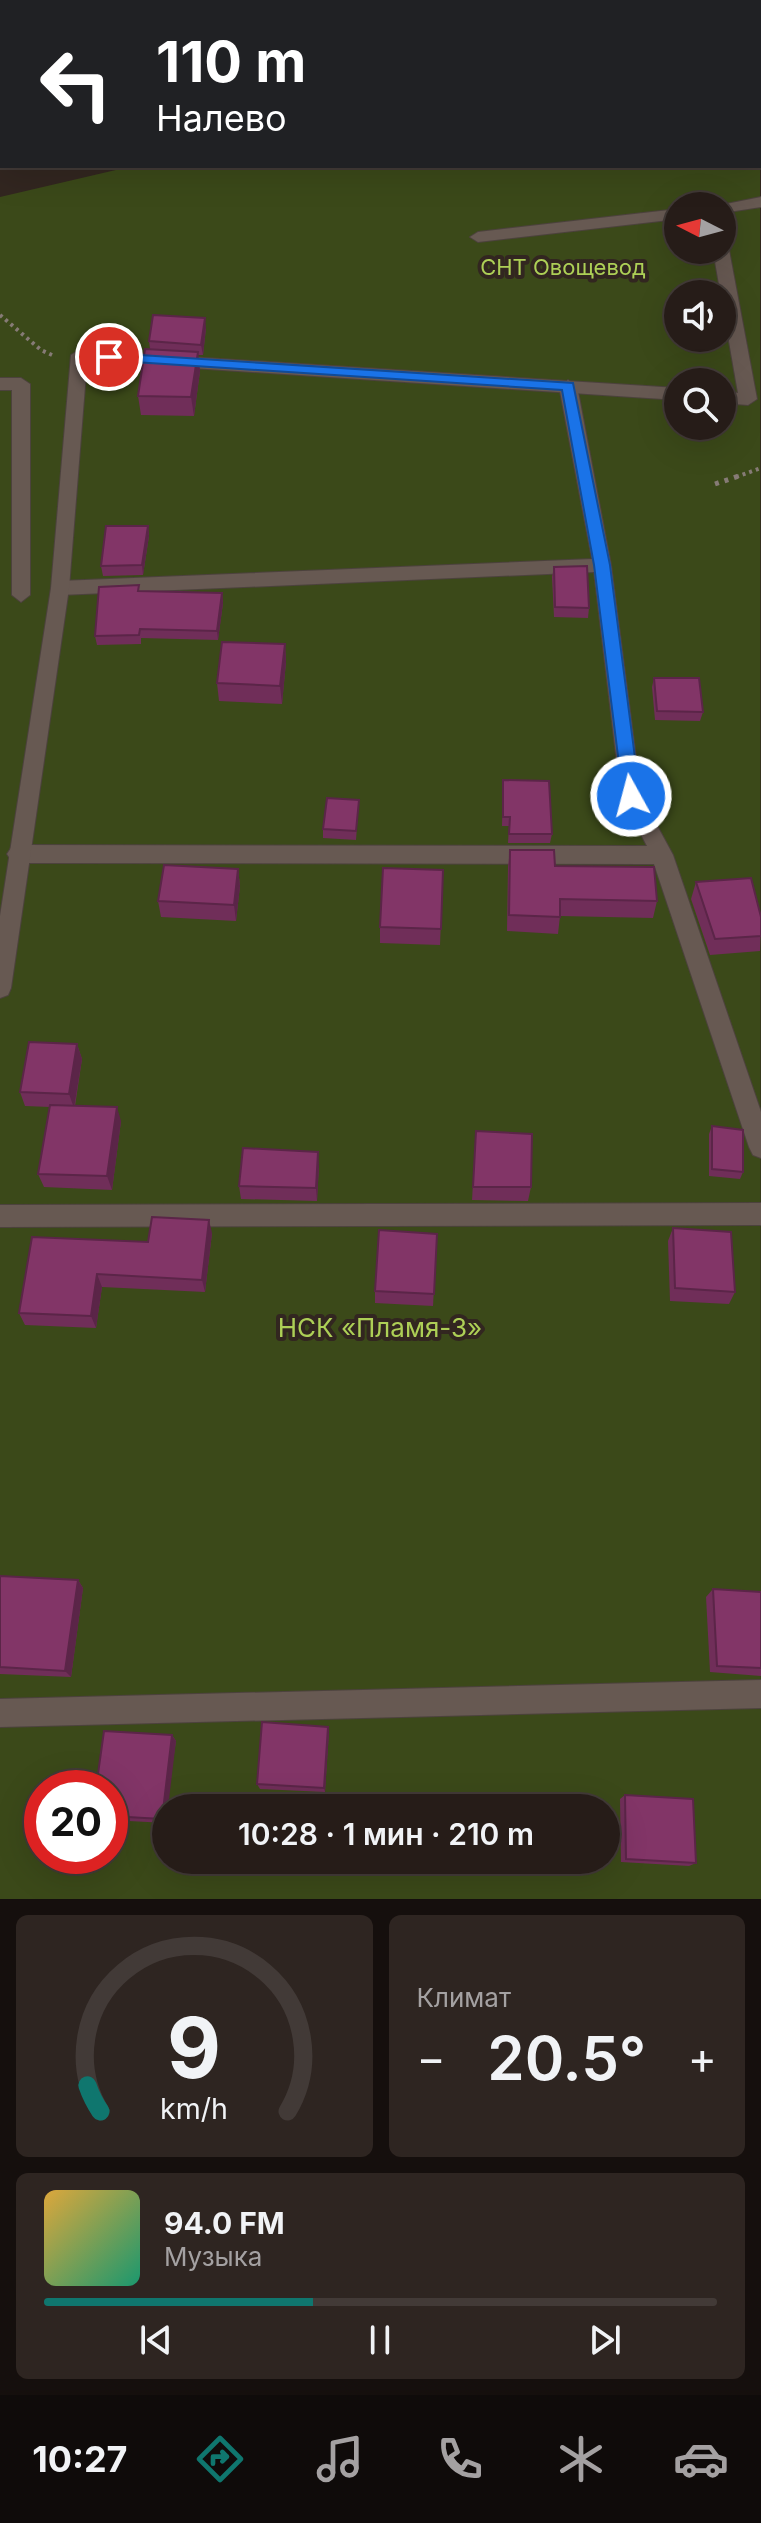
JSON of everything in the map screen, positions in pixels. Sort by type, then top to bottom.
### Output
[{"type":"street","points":[[736,206],[761,202]]},
{"type":"street","points":[[478,237],[664,216]]},
{"type":"street","points":[[724,264],[754,400]]},
{"type":"street","points":[[0,988],[60,588],[79,355],[664,393]]},
{"type":"street","points":[[0,384],[21,384],[21,595]]},
{"type":"street","points":[[568,386],[602,565],[631,796],[662,855],[761,1147]]},
{"type":"street","points":[[60,588],[602,565]]},
{"type":"street","points":[[18,854],[662,855]]},
{"type":"street","points":[[0,1216],[761,1214]]},
{"type":"street","points":[[0,1713],[761,1694]]},
{"type":"path","points":[[0,315],[41,350],[78,368]]},
{"type":"path","points":[[715,484],[761,468]]},
{"type":"green space","name":"НСК «Пламя-3»","points":[[124,168],[760,168],[761,1899],[0,1899],[0,197]]},
{"type":"building","points":[[153,315],[205,318],[201,345],[149,341]]},
{"type":"building","points":[[145,349],[198,352],[191,397],[138,396]]},
{"type":"building","points":[[106,526],[148,526],[142,565],[101,566]]},
{"type":"building","points":[[587,566],[589,608],[555,607],[554,567]]},
{"type":"building","points":[[139,585],[138,591],[222,593],[217,631],[140,629],[139,635],[95,636],[99,587]]},
{"type":"building","points":[[222,642],[285,644],[280,686],[217,683]]},
{"type":"building","points":[[654,678],[699,678],[703,712],[657,711]]},
{"type":"building","points":[[503,780],[549,781],[552,834],[509,834],[510,817],[503,817]]},
{"type":"building","points":[[327,798],[359,800],[356,831],[323,829]]},
{"type":"building","points":[[510,850],[554,850],[555,866],[654,867],[657,901],[560,899],[560,917],[509,915]]},
{"type":"building","points":[[164,865],[238,869],[234,905],[158,901]]},
{"type":"building","points":[[383,868],[443,870],[441,929],[380,927]]},
{"type":"building","points":[[751,878],[761,917],[761,936],[715,939],[696,882]]},
{"type":"building","points":[[29,1042],[77,1044],[69,1094],[20,1092]]},
{"type":"building","points":[[50,1105],[117,1107],[107,1176],[38,1174]]},
{"type":"building","points":[[712,1126],[743,1130],[743,1172],[712,1169]]},
{"type":"building","points":[[476,1131],[532,1134],[531,1187],[473,1187]]},
{"type":"building","points":[[243,1148],[318,1152],[316,1188],[239,1186]]},
{"type":"building","points":[[152,1217],[209,1220],[202,1280],[97,1274],[91,1316],[19,1313],[32,1237],[148,1242]]},
{"type":"building","points":[[673,1228],[731,1232],[735,1292],[675,1288]]},
{"type":"building","points":[[379,1230],[437,1234],[434,1294],[375,1291]]},
{"type":"building","points":[[0,1576],[78,1580],[65,1671],[0,1667]]},
{"type":"building","points":[[713,1589],[761,1592],[761,1668],[717,1666]]},
{"type":"building","points":[[262,1722],[328,1727],[324,1788],[257,1784]]},
{"type":"building","points":[[104,1731],[172,1735],[165,1794],[152,1794],[152,1818],[128,1817],[128,1770],[99,1770]]},
{"type":"building","points":[[625,1795],[693,1799],[696,1863],[626,1859]]},
{"type":"route","points":[[109,357],[568,386],[602,565],[631,796]]},
{"type":"park label","name":"СНТ Овощевод","points":[[563,267]]}]
